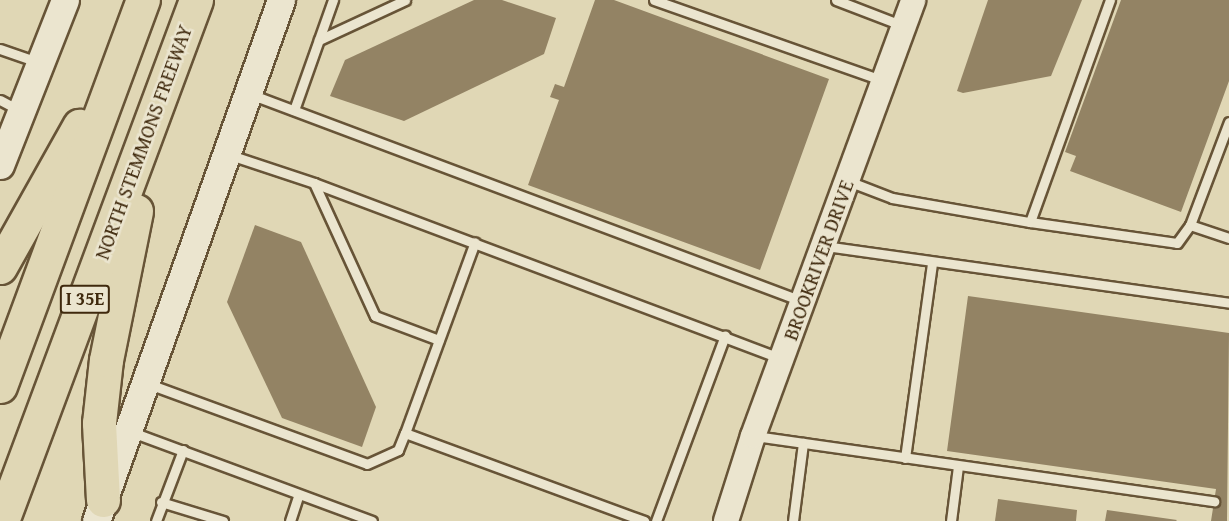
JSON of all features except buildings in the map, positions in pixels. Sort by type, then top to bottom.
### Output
[{"type":"highway","name":"NORTH STEMMONS FREEWAY","points":[[2,521],[196,0]]},
{"type":"highway","points":[[0,267],[138,14]]},
{"type":"highway","name":"I 35E","points":[[0,386],[138,14]]},
{"type":"highway","points":[[100,510],[99,423],[106,360],[116,298],[168,77]]},
{"type":"main road","points":[[0,165],[11,105],[41,64],[65,0]]},
{"type":"main road","points":[[100,510],[281,0]]},
{"type":"street","name":"BROOKRIVER DRIVE","points":[[726,521],[753,436],[913,0]]},
{"type":"lane","points":[[294,110],[333,0]]},
{"type":"lane","points":[[319,40],[405,0]]},
{"type":"lane","points":[[654,0],[883,81]]},
{"type":"lane","points":[[836,0],[849,2],[904,26]]},
{"type":"lane","points":[[1030,222],[1110,0]]},
{"type":"lane","points":[[0,49],[41,64]]},
{"type":"lane","points":[[248,93],[803,301]]},
{"type":"lane","points":[[847,181],[892,198],[1030,222],[1177,243],[1190,225],[1229,122]]},
{"type":"lane","points":[[226,154],[314,183],[475,242],[725,335],[782,359]]},
{"type":"lane","points":[[314,183],[375,316],[439,340]]},
{"type":"lane","points":[[1190,225],[1229,238]]},
{"type":"lane","points":[[145,382],[368,465],[398,450],[475,242]]},
{"type":"lane","points":[[823,246],[1229,303]]},
{"type":"lane","points":[[905,458],[932,263]]},
{"type":"lane","points":[[656,521],[725,335]]},
{"type":"lane","points":[[128,430],[298,496],[372,521]]},
{"type":"lane","points":[[405,433],[644,521]]},
{"type":"lane","points":[[753,436],[1214,501]]},
{"type":"lane","points":[[793,521],[803,443]]},
{"type":"lane","points":[[156,521],[161,501],[183,450]]},
{"type":"lane","points":[[951,521],[958,466]]},
{"type":"lane","points":[[290,521],[298,496]]},
{"type":"lane","points":[[161,501],[223,521]]}]
